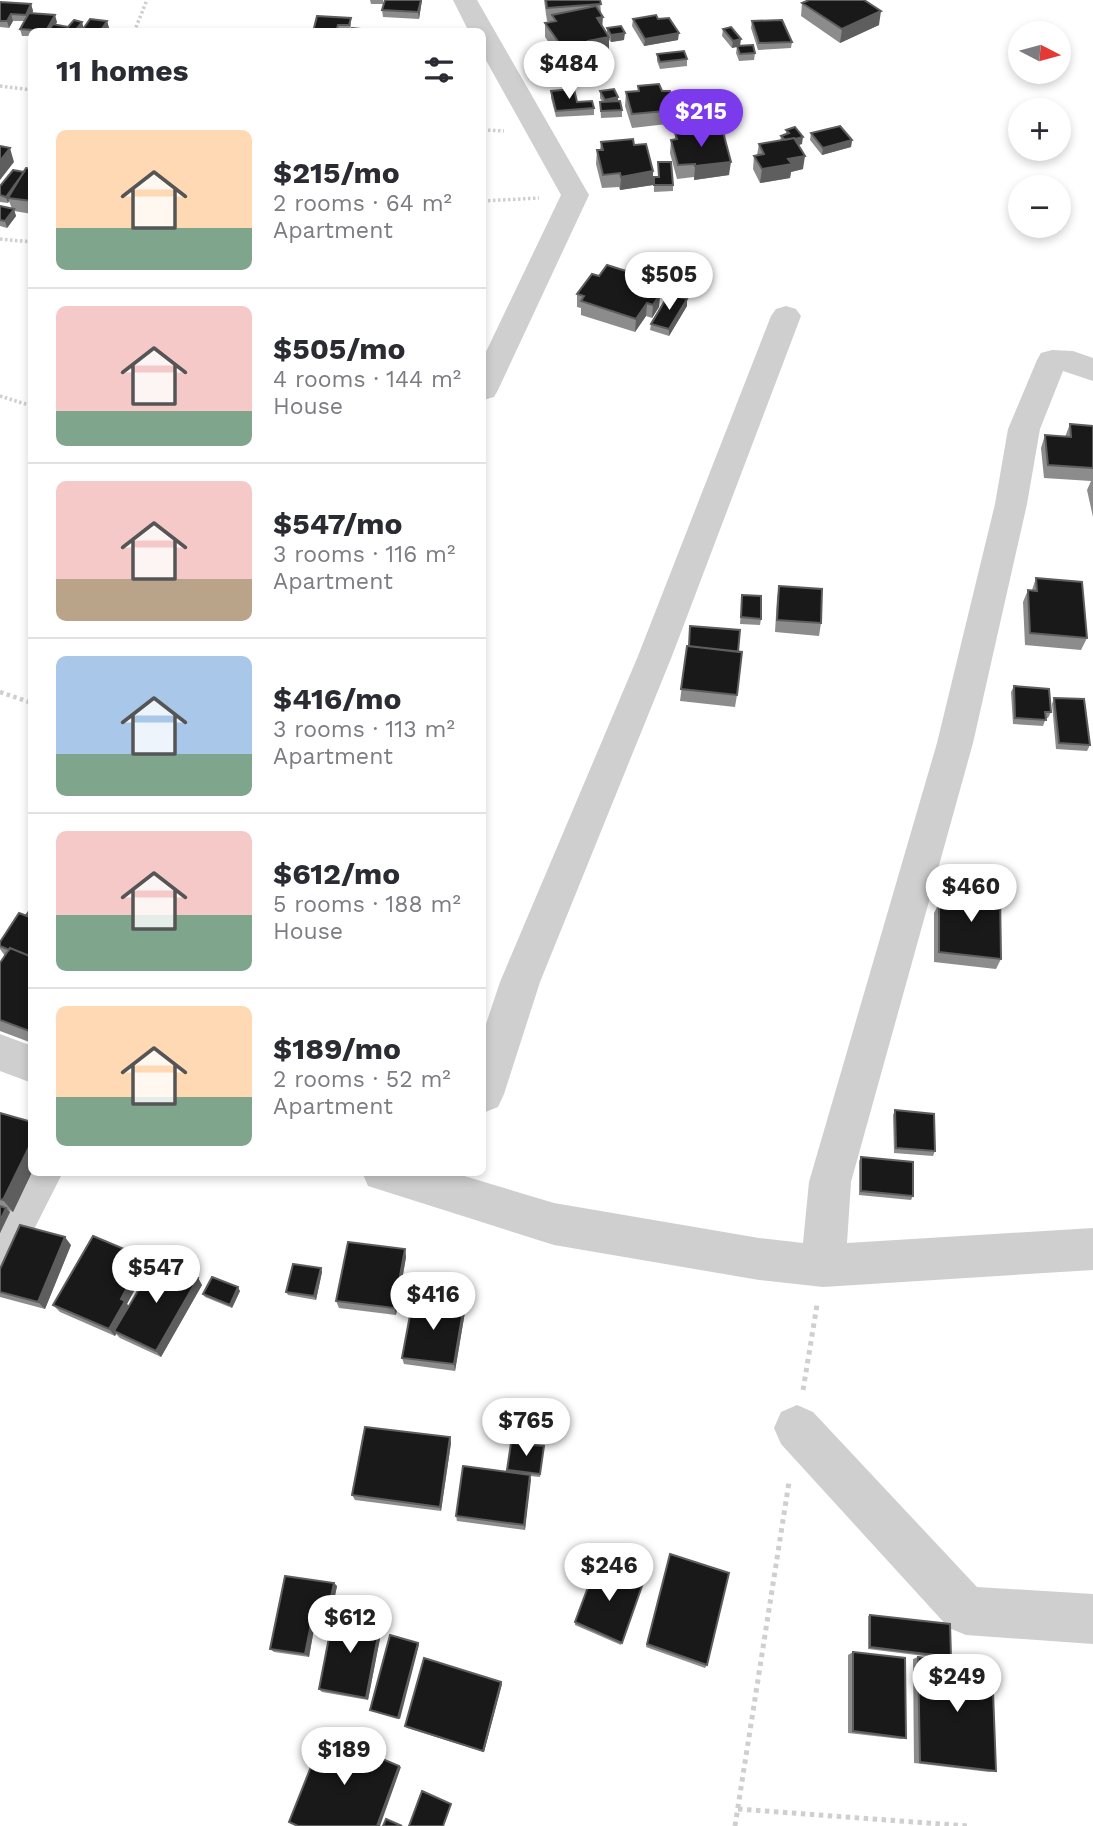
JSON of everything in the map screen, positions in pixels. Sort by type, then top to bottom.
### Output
[{"type":"street","points":[[465,0],[481,28]]},
{"type":"street","points":[[486,37],[575,195],[486,384]]},
{"type":"street","points":[[486,1085],[520,982],[655,656],[786,316]]},
{"type":"street","points":[[823,1266],[830,1182],[910,908],[954,743],[1011,504],[1024,429],[1052,360],[1073,361],[1093,371]]},
{"type":"street","points":[[0,1052],[28,1063]]},
{"type":"street","points":[[0,1252],[40,1176]]},
{"type":"street","points":[[409,1176],[454,1183],[554,1224],[759,1259],[823,1266],[1093,1249]]},
{"type":"street","points":[[797,1428],[966,1611],[1093,1619]]},
{"type":"path","points":[[136,28],[147,0]]},
{"type":"path","points":[[0,86],[28,90]]},
{"type":"path","points":[[486,201],[575,195]]},
{"type":"path","points":[[0,239],[28,242]]},
{"type":"path","points":[[0,396],[28,405]]},
{"type":"path","points":[[0,692],[28,702]]},
{"type":"path","points":[[736,1826],[823,1266]]},
{"type":"path","points":[[738,1809],[968,1826]]},
{"type":"building","points":[[385,0],[421,0],[418,12],[382,10]]},
{"type":"building","points":[[546,0],[600,0],[601,4],[547,8]]},
{"type":"building","points":[[809,0],[864,0],[881,11],[842,29],[802,3]]},
{"type":"building","points":[[0,2],[31,4],[26,15],[11,14],[7,21],[0,21]]},
{"type":"building","points":[[596,6],[603,17],[597,18],[609,37],[588,41],[592,48],[565,51],[545,23],[556,21],[552,15]]},
{"type":"building","points":[[29,13],[55,15],[48,28],[20,29]]},
{"type":"building","points":[[656,15],[658,19],[669,18],[679,33],[645,39],[633,19]]},
{"type":"building","points":[[317,16],[351,18],[349,25],[314,28]]},
{"type":"building","points":[[90,19],[107,21],[103,28],[84,28]]},
{"type":"building","points":[[74,20],[82,22],[77,28],[50,28],[53,24],[68,27]]},
{"type":"building","points":[[782,20],[792,42],[759,43],[752,21]]},
{"type":"building","points":[[621,26],[625,33],[611,35],[607,28]]},
{"type":"building","points":[[731,27],[741,39],[733,41],[723,29]]},
{"type":"building","points":[[753,45],[755,53],[740,54],[737,46]]},
{"type":"building","points":[[684,51],[687,59],[660,62],[657,54]]},
{"type":"building","points":[[659,84],[662,91],[670,91],[677,110],[632,114],[626,92],[639,91],[638,86]]},
{"type":"building","points":[[574,89],[577,102],[592,101],[594,108],[556,111],[551,91]]},
{"type":"building","points":[[614,89],[618,97],[605,100],[600,91]]},
{"type":"building","points":[[620,101],[622,110],[601,111],[600,102]]},
{"type":"building","points":[[713,123],[726,123],[726,132],[713,132]]},
{"type":"building","points":[[840,126],[852,140],[823,148],[811,133]]},
{"type":"building","points":[[795,127],[803,137],[785,140],[781,136],[789,133],[786,130]]},
{"type":"building","points":[[723,132],[731,162],[678,165],[671,140],[677,139],[675,133]]},
{"type":"building","points":[[794,138],[805,156],[788,159],[792,164],[762,169],[754,156],[764,154],[759,144]]},
{"type":"building","points":[[633,139],[634,145],[646,144],[653,171],[621,177],[620,173],[603,175],[597,150],[603,150],[601,142]]},
{"type":"building","points":[[0,146],[10,148],[0,161]]},
{"type":"building","points":[[658,162],[671,162],[673,185],[654,185],[654,177],[659,177]]},
{"type":"building","points":[[26,168],[28,168],[28,200],[8,198]]},
{"type":"building","points":[[13,170],[24,172],[6,197],[0,195],[0,186]]},
{"type":"building","points":[[0,206],[14,209],[5,221],[0,220]]},
{"type":"building","points":[[607,265],[626,271],[630,266],[660,276],[650,291],[660,294],[653,305],[647,303],[636,319],[581,301],[584,296],[577,294],[592,274],[599,276]]},
{"type":"building","points":[[669,294],[687,299],[669,329],[651,324]]},
{"type":"building","points":[[1070,424],[1093,426],[1093,468],[1048,465],[1045,435],[1071,437]]},
{"type":"building","points":[[1036,578],[1082,582],[1087,638],[1030,633],[1028,590],[1037,591]]},
{"type":"building","points":[[779,586],[822,589],[821,623],[777,620]]},
{"type":"building","points":[[742,595],[761,596],[761,619],[741,617]]},
{"type":"building","points":[[690,626],[740,630],[738,652],[689,646]]},
{"type":"building","points":[[687,646],[742,652],[737,695],[681,689]]},
{"type":"building","points":[[1014,686],[1049,689],[1051,712],[1045,712],[1046,720],[1015,718]]},
{"type":"building","points":[[1054,698],[1084,699],[1090,745],[1059,743]]},
{"type":"building","points":[[954,888],[1000,893],[1001,959],[939,952],[939,903],[954,904]]},
{"type":"building","points":[[19,913],[28,916],[28,955],[0,946]]},
{"type":"building","points":[[10,948],[28,955],[28,1030],[0,1020],[0,963]]},
{"type":"building","points":[[895,1110],[934,1114],[935,1151],[896,1148]]},
{"type":"building","points":[[0,1113],[28,1121],[28,1149],[3,1200],[0,1199]]},
{"type":"building","points":[[861,1157],[913,1162],[913,1196],[861,1191]]},
{"type":"building","points":[[0,1206],[6,1208],[0,1221]]},
{"type":"building","points":[[20,1225],[65,1237],[38,1302],[0,1292],[0,1269]]},
{"type":"building","points":[[93,1236],[143,1257],[121,1299],[125,1301],[109,1329],[53,1305]]},
{"type":"building","points":[[348,1242],[405,1249],[394,1308],[336,1301]]},
{"type":"building","points":[[157,1259],[198,1278],[156,1351],[114,1331]]},
{"type":"building","points":[[293,1264],[321,1268],[314,1296],[286,1292]]},
{"type":"building","points":[[212,1277],[238,1287],[230,1305],[203,1294]]},
{"type":"building","points":[[413,1299],[464,1305],[454,1364],[402,1358]]},
{"type":"building","points":[[365,1427],[450,1437],[440,1507],[352,1495]]},
{"type":"building","points":[[511,1443],[544,1446],[540,1474],[507,1470]]},
{"type":"building","points":[[463,1466],[530,1475],[524,1525],[456,1516]]},
{"type":"building","points":[[670,1554],[729,1573],[707,1665],[647,1644]]},
{"type":"building","points":[[597,1563],[643,1583],[622,1643],[575,1622]]},
{"type":"building","points":[[285,1576],[334,1583],[328,1611],[314,1609],[305,1654],[270,1649]]},
{"type":"building","points":[[334,1612],[381,1620],[366,1698],[319,1689]]},
{"type":"building","points":[[870,1615],[950,1624],[951,1657],[870,1647]]},
{"type":"building","points":[[390,1635],[418,1643],[398,1718],[370,1710]]},
{"type":"building","points":[[853,1652],[905,1658],[906,1738],[853,1731]]},
{"type":"building","points":[[918,1657],[992,1665],[996,1771],[920,1762]]},
{"type":"building","points":[[424,1658],[501,1682],[483,1751],[405,1726]]},
{"type":"building","points":[[324,1734],[399,1766],[377,1826],[298,1826],[289,1822]]},
{"type":"building","points":[[422,1791],[451,1804],[443,1826],[409,1826]]},
{"type":"building","points":[[386,1819],[402,1826],[383,1826]]}]
